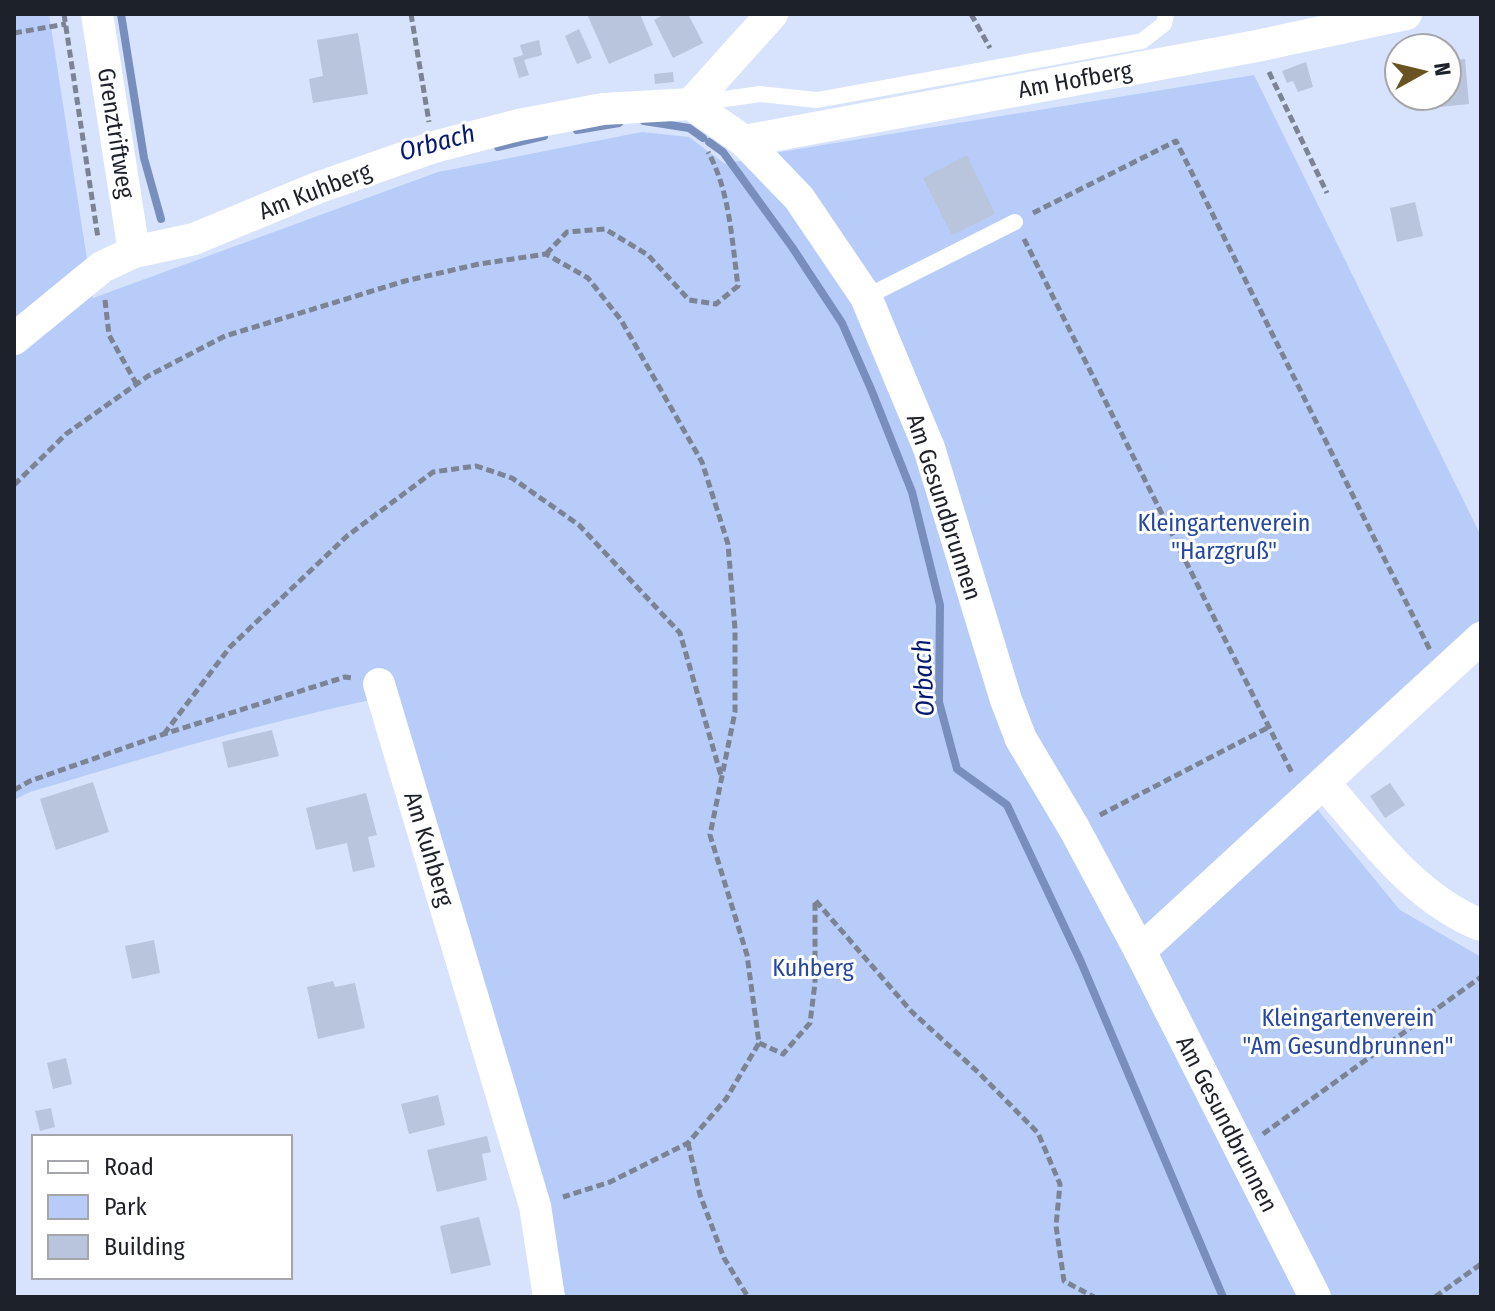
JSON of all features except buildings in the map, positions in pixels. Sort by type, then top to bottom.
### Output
[{"type":"street","name":"Grenztriftweg","points":[[97,14],[134,252]]},
{"type":"street","points":[[703,112],[772,14]]},
{"type":"street","name":"Am Hofberg","points":[[744,141],[1257,46],[1406,14]]},
{"type":"street","name":"Am Kuhberg","points":[[14,339],[102,267],[134,252],[194,239],[317,188],[448,143],[603,109],[703,112]]},
{"type":"street","name":"Am Gesundbrunnen","points":[[703,112],[744,141],[799,198],[866,297],[929,448],[1006,700],[1021,739],[1074,828],[1140,951],[1315,1297]]},
{"type":"street","points":[[1140,951],[1481,638]]},
{"type":"street","name":"Am Kuhberg","points":[[379,684],[535,1206],[549,1297]]},
{"type":"street","points":[[1315,792],[1408,878],[1467,920],[1481,925]]},
{"type":"lane","name":"Am Hofberg","points":[[703,112],[760,94],[817,100],[1142,41],[1164,24],[1166,14]]},
{"type":"lane","points":[[866,297],[1015,222]]},
{"type":"path","points":[[64,14],[102,267],[109,335],[137,385]]},
{"type":"path","points":[[411,14],[426,106]]},
{"type":"path","points":[[971,14],[1001,66]]},
{"type":"path","points":[[14,33],[66,24]]},
{"type":"path","points":[[1257,46],[1327,193]]},
{"type":"path","points":[[14,485],[66,434],[137,385],[225,336],[405,281],[479,264],[546,254],[567,232],[605,229],[648,255],[689,300],[716,304],[738,286],[725,202],[716,167],[704,144],[703,112]]},
{"type":"path","points":[[1315,792],[1269,727],[1015,222],[1176,141],[1442,672]]},
{"type":"path","points":[[535,1206],[610,1182],[688,1143],[726,1099],[759,1043],[747,955],[710,835],[735,712],[735,629],[728,544],[702,462],[621,320],[588,278],[546,254]]},
{"type":"path","points":[[164,734],[230,647],[347,536],[433,472],[476,466],[512,478],[579,525],[680,633],[722,780]]},
{"type":"path","points":[[14,790],[100,755],[345,677],[379,684]]},
{"type":"path","points":[[1074,828],[1269,727]]},
{"type":"path","points":[[759,1043],[783,1054],[810,1023],[815,983],[815,900],[911,1011],[1038,1133],[1060,1184],[1056,1226],[1064,1281],[1094,1297]]},
{"type":"path","points":[[1240,1151],[1481,977]]},
{"type":"path","points":[[688,1143],[700,1195],[724,1258],[748,1297]]},
{"type":"path","points":[[1435,1297],[1481,1264]]},
{"type":"green space","name":"Kuhberg","points":[[14,14],[49,14],[93,298],[438,172],[642,132],[689,137],[725,164],[780,152],[1254,75],[1481,536],[1481,619],[1302,784],[1321,814],[1400,910],[1481,957],[1481,1297],[561,1297],[394,695],[211,739],[30,792],[14,800]]},
{"type":"waterway","name":"Orbach","points":[[121,14],[144,158],[161,219]]},
{"type":"waterway","name":"Orbach","points":[[644,121],[689,128],[703,138]]},
{"type":"waterway","name":"Orbach","points":[[577,130],[619,123]]},
{"type":"waterway","name":"Orbach","points":[[498,147],[544,136]]},
{"type":"waterway","name":"Orbach","points":[[709,142],[723,152],[842,323],[912,492],[940,605],[939,702],[957,769],[1007,805],[1081,962],[1223,1297]]},
{"type":"park label","name":"Kleingartenverein \"Harzgruß\"","points":[[1224,537]]},
{"type":"park label","name":"Kleingartenverein \"Am Gesundbrunnen\"","points":[[1348,1032]]}]
